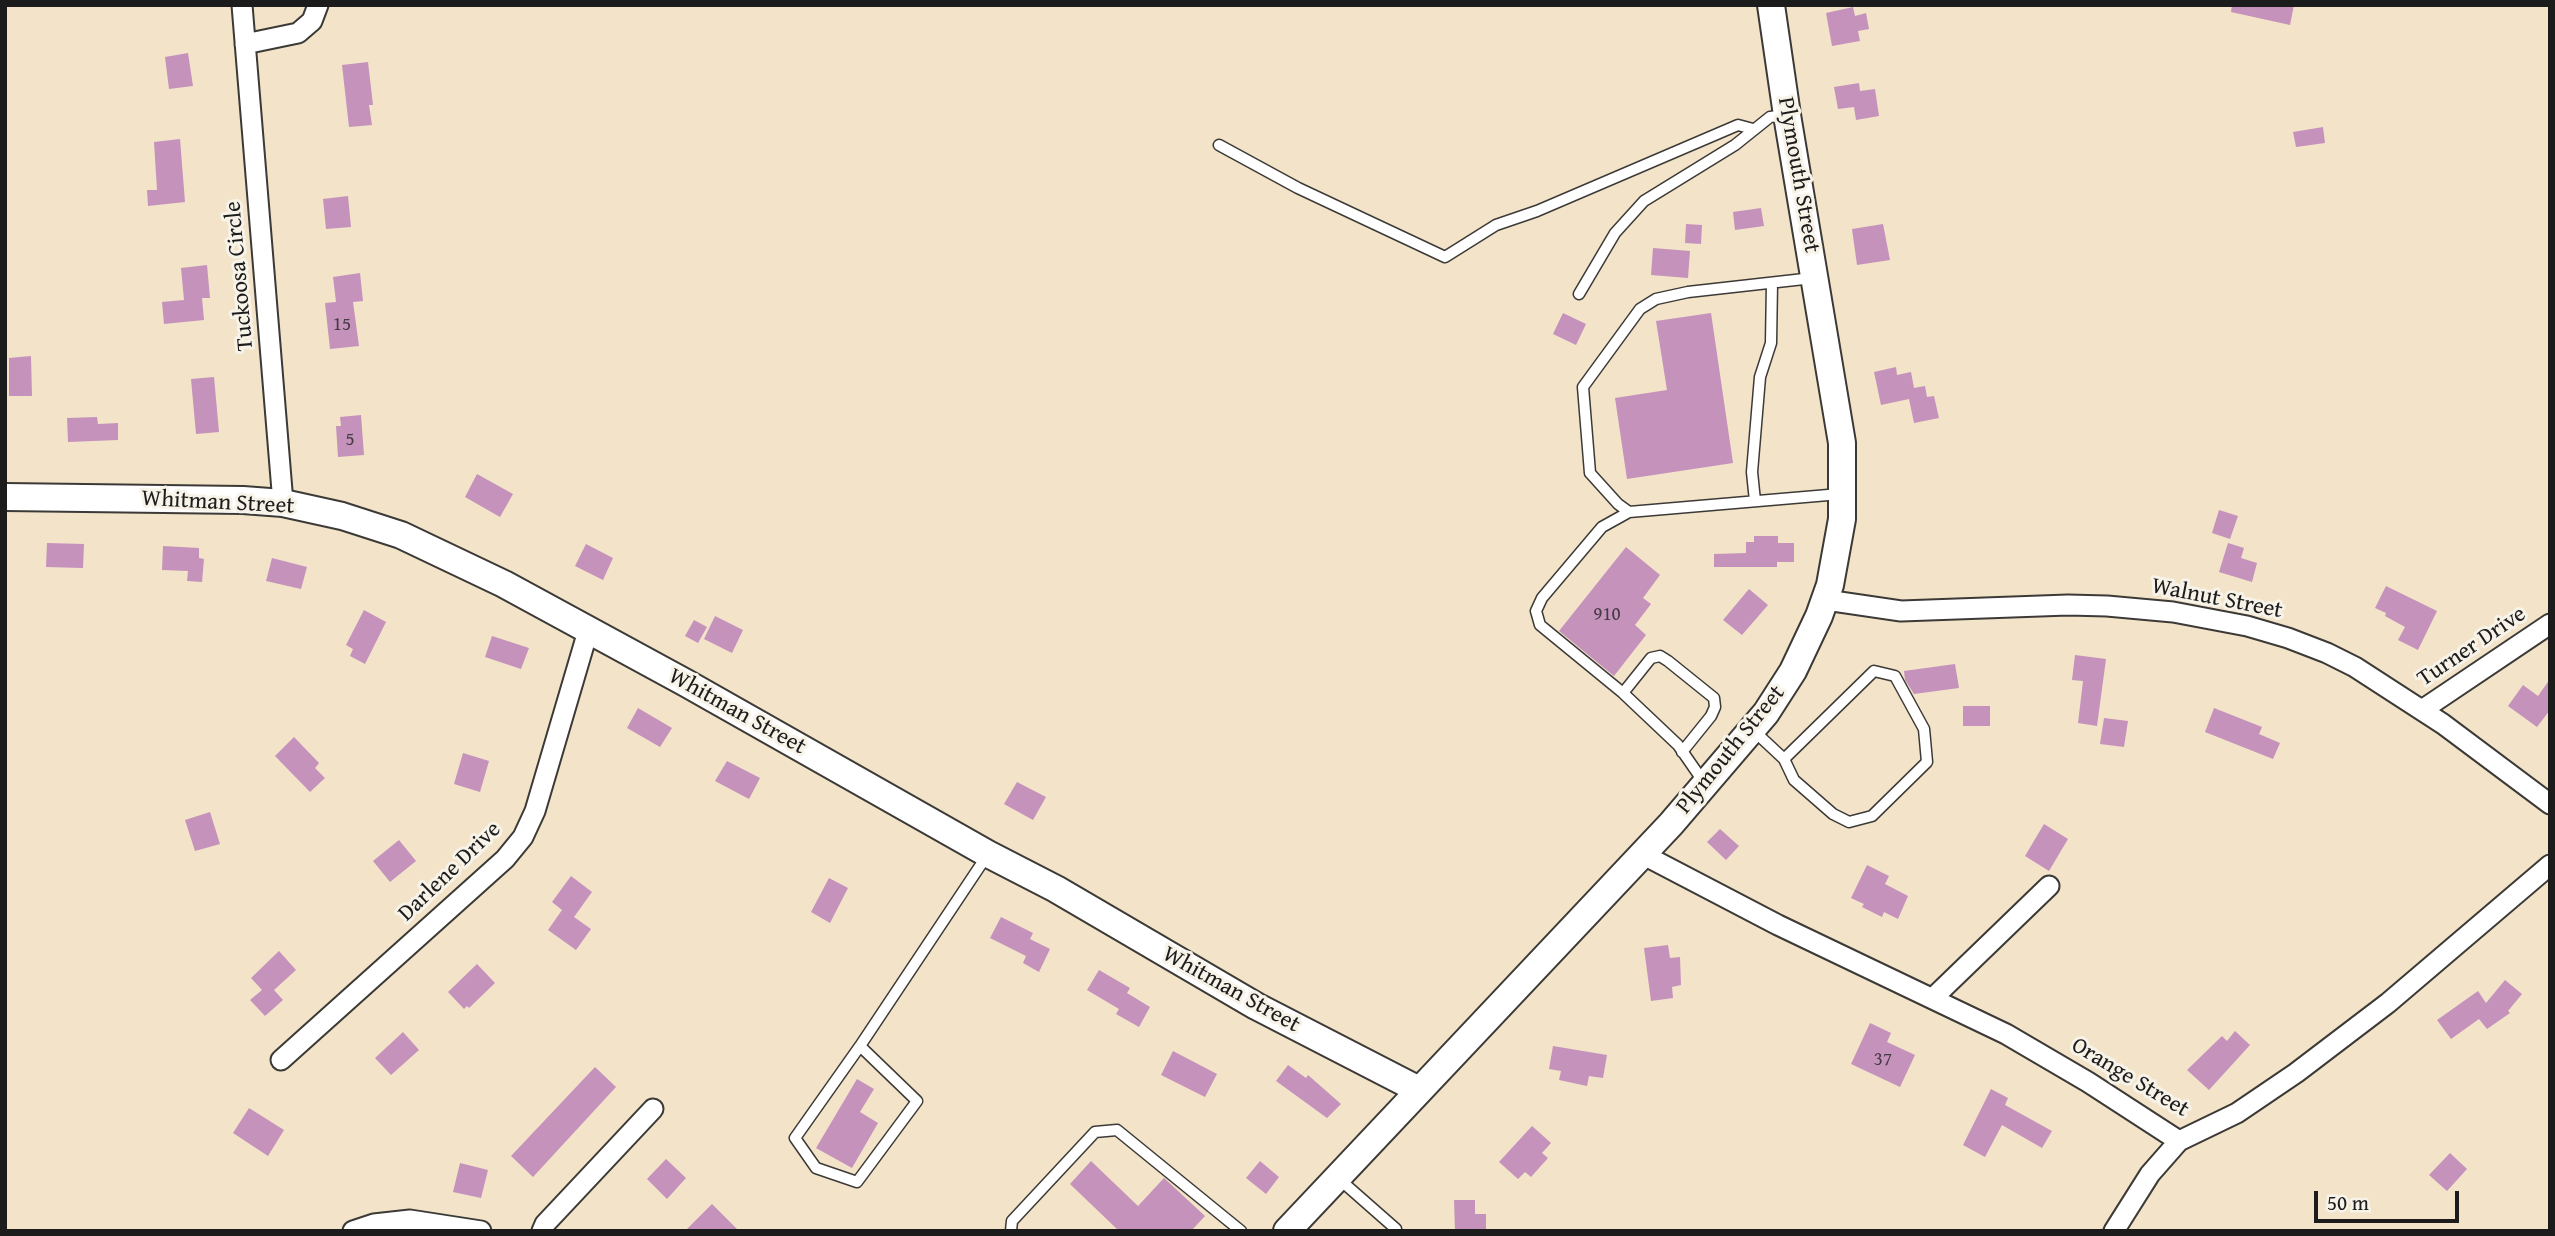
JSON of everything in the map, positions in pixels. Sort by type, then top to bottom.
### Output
[{"type":"street","name":"Tuckoosa Circle","points":[[242,5],[283,503]]},
{"type":"street","points":[[246,44],[298,33],[312,21],[318,5]]},
{"type":"street","name":"Plymouth Street","points":[[1287,1231],[1705,785],[1766,713],[1793,671],[1826,600],[1839,541],[1844,494],[1842,443],[1771,5]]},
{"type":"street","name":"Whitman Street","points":[[5,498],[243,500],[283,503],[342,516],[401,536],[504,584],[1056,889],[1267,1012],[1419,1090]]},
{"type":"street","name":"Walnut Street","points":[[1826,600],[1901,611],[2081,605],[2140,608],[2205,617],[2257,629],[2327,653],[2355,667],[2422,710],[2550,804]]},
{"type":"street","name":"Turner Drive","points":[[2422,710],[2550,624]]},
{"type":"street","name":"Darlene Drive","points":[[281,1060],[505,859],[523,837],[535,811],[588,631]]},
{"type":"street","name":"Orange Street","points":[[1642,854],[1778,925],[1933,998],[2042,1054],[2179,1141],[2236,1113],[2306,1065],[2388,1003],[2550,865]]},
{"type":"street","points":[[1933,998],[2049,886]]},
{"type":"street","points":[[542,1231],[545,1224],[653,1109]]},
{"type":"street","points":[[2114,1231],[2150,1174],[2179,1141]]},
{"type":"street","points":[[353,1231],[374,1224],[410,1220],[481,1231]]},
{"type":"lane","points":[[1578,294],[1615,233],[1644,201],[1735,145],[1770,117],[1787,115]]},
{"type":"lane","points":[[1219,145],[1298,188],[1445,257],[1496,225],[1537,211],[1738,125],[1753,129]]},
{"type":"lane","points":[[1629,512],[1618,504],[1590,473],[1583,387],[1640,309],[1656,299],[1688,292],[1815,278]]},
{"type":"lane","points":[[1755,501],[1752,472],[1760,377],[1772,343],[1772,283]]},
{"type":"lane","points":[[1705,785],[1682,752],[1623,693],[1540,625],[1536,611],[1542,598],[1602,527],[1629,512],[1844,494]]},
{"type":"lane","points":[[1623,693],[1651,658],[1660,656],[1714,698],[1715,707],[1711,716],[1682,752]]},
{"type":"lane","points":[[1752,729],[1784,759],[1794,780],[1833,814],[1849,822],[1872,817],[1927,762],[1924,729],[1895,676],[1874,671],[1784,759]]},
{"type":"lane","points":[[860,1046],[917,1101],[857,1182],[816,1168],[795,1138],[860,1046],[988,853]]},
{"type":"lane","points":[[1011,1231],[1012,1221],[1096,1132],[1117,1130],[1228,1227],[1241,1231]]},
{"type":"lane","points":[[1337,1177],[1396,1229]]},
{"type":"building","points":[[2232,5],[2294,5],[2290,25],[2231,12]]},
{"type":"building","points":[[1853,7],[1855,16],[1866,13],[1869,29],[1858,31],[1860,41],[1832,46],[1826,13]]},
{"type":"building","points":[[188,53],[193,86],[169,89],[165,57]]},
{"type":"building","points":[[368,62],[373,105],[369,105],[372,125],[349,127],[342,65]]},
{"type":"building","points":[[1859,83],[1860,91],[1875,89],[1879,116],[1856,120],[1854,107],[1838,109],[1834,87]]},
{"type":"building","points":[[2323,127],[2325,143],[2296,147],[2293,132]]},
{"type":"building","points":[[180,139],[185,202],[148,206],[147,190],[157,190],[154,142]]},
{"type":"building","points":[[348,196],[351,227],[326,229],[323,199]]},
{"type":"building","points":[[1761,208],[1764,226],[1735,230],[1733,212]]},
{"type":"building","points":[[1686,224],[1702,225],[1701,244],[1685,243]]},
{"type":"building","points":[[1883,224],[1890,260],[1857,265],[1852,229]]},
{"type":"building","points":[[1653,248],[1690,251],[1688,278],[1651,275]]},
{"type":"building","points":[[207,265],[210,298],[202,298],[204,320],[164,324],[162,302],[184,300],[181,268]]},
{"type":"building","points":[[360,273],[363,301],[353,302],[359,346],[330,349],[325,303],[336,302],[333,277]]},
{"type":"building","points":[[1563,313],[1586,324],[1576,345],[1553,334]]},
{"type":"building","points":[[1711,313],[1733,463],[1627,479],[1615,398],[1667,390],[1656,321]]},
{"type":"building","points":[[31,356],[32,396],[9,396],[9,358]]},
{"type":"building","points":[[1896,367],[1897,375],[1911,372],[1914,388],[1925,386],[1927,397],[1934,396],[1939,418],[1914,423],[1909,399],[1881,405],[1874,372]]},
{"type":"building","points":[[214,377],[219,432],[196,434],[191,379]]},
{"type":"building","points":[[361,415],[364,455],[338,457],[336,426],[341,426],[340,417]]},
{"type":"building","points":[[97,417],[98,424],[118,423],[118,440],[68,442],[67,418]]},
{"type":"building","points":[[477,474],[513,494],[500,517],[465,497]]},
{"type":"building","points":[[2219,510],[2238,516],[2230,539],[2212,533]]},
{"type":"building","points":[[1754,536],[1778,536],[1778,543],[1794,543],[1794,562],[1777,562],[1777,567],[1714,567],[1714,554],[1746,553],[1746,542],[1754,542]]},
{"type":"building","points":[[47,543],[84,544],[83,568],[46,567]]},
{"type":"building","points":[[2228,543],[2244,548],[2241,558],[2257,563],[2252,582],[2219,572]]},
{"type":"building","points":[[586,544],[613,558],[603,580],[575,566]]},
{"type":"building","points":[[163,546],[199,548],[199,558],[204,559],[202,582],[187,581],[188,571],[162,570]]},
{"type":"building","points":[[1626,547],[1660,575],[1643,598],[1651,604],[1635,625],[1646,635],[1614,676],[1559,631]]},
{"type":"building","points":[[272,558],[307,567],[301,589],[266,581]]},
{"type":"building","points":[[2386,586],[2437,611],[2418,650],[2398,640],[2405,627],[2375,608]]},
{"type":"building","points":[[1749,589],[1768,605],[1742,635],[1723,620]]},
{"type":"building","points":[[364,610],[386,622],[365,664],[350,656],[353,649],[346,645]]},
{"type":"building","points":[[715,616],[743,630],[732,653],[704,639]]},
{"type":"building","points":[[694,620],[707,627],[698,643],[685,636]]},
{"type":"building","points":[[492,636],[529,648],[521,669],[485,657]]},
{"type":"building","points":[[2075,655],[2106,659],[2097,726],[2078,723],[2083,681],[2072,680]]},
{"type":"building","points":[[1955,664],[1959,688],[1914,694],[1905,680],[1904,671]]},
{"type":"building","points":[[2550,679],[2550,710],[2537,727],[2508,706],[2523,685],[2538,696]]},
{"type":"building","points":[[1963,706],[1990,706],[1990,726],[1963,726]]},
{"type":"building","points":[[638,708],[672,728],[660,747],[627,728]]},
{"type":"building","points":[[2214,708],[2262,727],[2259,734],[2280,743],[2273,759],[2205,732]]},
{"type":"building","points":[[2104,718],[2128,721],[2124,747],[2100,744]]},
{"type":"building","points":[[294,737],[319,763],[315,768],[325,778],[310,792],[275,756]]},
{"type":"building","points":[[463,753],[489,761],[480,792],[454,784]]},
{"type":"building","points":[[727,761],[760,778],[749,799],[715,781]]},
{"type":"building","points":[[1017,782],[1046,797],[1033,820],[1004,804]]},
{"type":"building","points":[[210,812],[220,844],[195,851],[185,820]]},
{"type":"building","points":[[2044,824],[2068,839],[2049,871],[2025,856]]},
{"type":"building","points":[[1720,829],[1739,846],[1726,860],[1707,842]]},
{"type":"building","points":[[399,840],[416,861],[390,882],[373,861]]},
{"type":"building","points":[[1867,865],[1889,876],[1885,884],[1908,896],[1898,919],[1884,912],[1882,917],[1851,898]]},
{"type":"building","points":[[571,876],[592,892],[574,917],[591,929],[576,950],[548,930],[562,910],[552,902]]},
{"type":"building","points":[[829,878],[848,888],[830,923],[811,912]]},
{"type":"building","points":[[1001,917],[1033,933],[1030,939],[1050,949],[1039,972],[1023,963],[1026,956],[990,938]]},
{"type":"building","points":[[1668,945],[1670,958],[1680,957],[1681,985],[1672,987],[1673,998],[1651,1001],[1644,948]]},
{"type":"building","points":[[279,951],[296,970],[274,990],[283,1000],[265,1016],[250,1000],[262,990],[251,978]]},
{"type":"building","points":[[477,964],[495,983],[469,1008],[467,1006],[464,1009],[448,992]]},
{"type":"building","points":[[1099,970],[1130,988],[1127,993],[1150,1007],[1139,1027],[1116,1014],[1119,1009],[1087,990]]},
{"type":"building","points":[[2505,980],[2522,994],[2508,1011],[2510,1013],[2487,1029],[2479,1019],[2451,1039],[2437,1020],[2478,991],[2486,1003]]},
{"type":"building","points":[[1870,1023],[1891,1033],[1887,1042],[1915,1055],[1900,1087],[1851,1064]]},
{"type":"building","points":[[2235,1031],[2250,1045],[2209,1090],[2187,1070],[2222,1036],[2227,1041]]},
{"type":"building","points":[[403,1032],[419,1050],[391,1075],[375,1058]]},
{"type":"building","points":[[1553,1046],[1607,1055],[1603,1078],[1589,1076],[1587,1086],[1559,1080],[1561,1071],[1549,1069]]},
{"type":"building","points":[[1173,1051],[1217,1074],[1205,1097],[1161,1075]]},
{"type":"building","points":[[1288,1065],[1306,1078],[1308,1075],[1341,1104],[1327,1118],[1276,1081]]},
{"type":"building","points":[[595,1067],[616,1087],[533,1177],[511,1156]]},
{"type":"building","points":[[857,1079],[874,1089],[860,1112],[878,1123],[852,1168],[816,1148]]},
{"type":"building","points":[[1991,1089],[2008,1098],[2005,1105],[2052,1131],[2042,1148],[2002,1125],[1985,1157],[1963,1145]]},
{"type":"building","points":[[249,1108],[284,1130],[268,1156],[233,1133]]},
{"type":"building","points":[[1532,1126],[1551,1143],[1542,1153],[1548,1158],[1531,1177],[1525,1172],[1518,1179],[1499,1162]]},
{"type":"building","points":[[2450,1153],[2467,1169],[2447,1191],[2429,1175]]},
{"type":"building","points":[[666,1159],[686,1178],[667,1199],[647,1179]]},
{"type":"building","points":[[1091,1161],[1138,1206],[1164,1178],[1205,1216],[1191,1231],[1119,1231],[1070,1184]]},
{"type":"building","points":[[1260,1161],[1279,1177],[1266,1194],[1246,1178]]},
{"type":"building","points":[[460,1163],[488,1170],[481,1198],[453,1192]]},
{"type":"building","points":[[1454,1200],[1475,1200],[1475,1214],[1486,1214],[1486,1231],[1455,1231]]},
{"type":"building","points":[[712,1204],[739,1231],[685,1231]]}]
